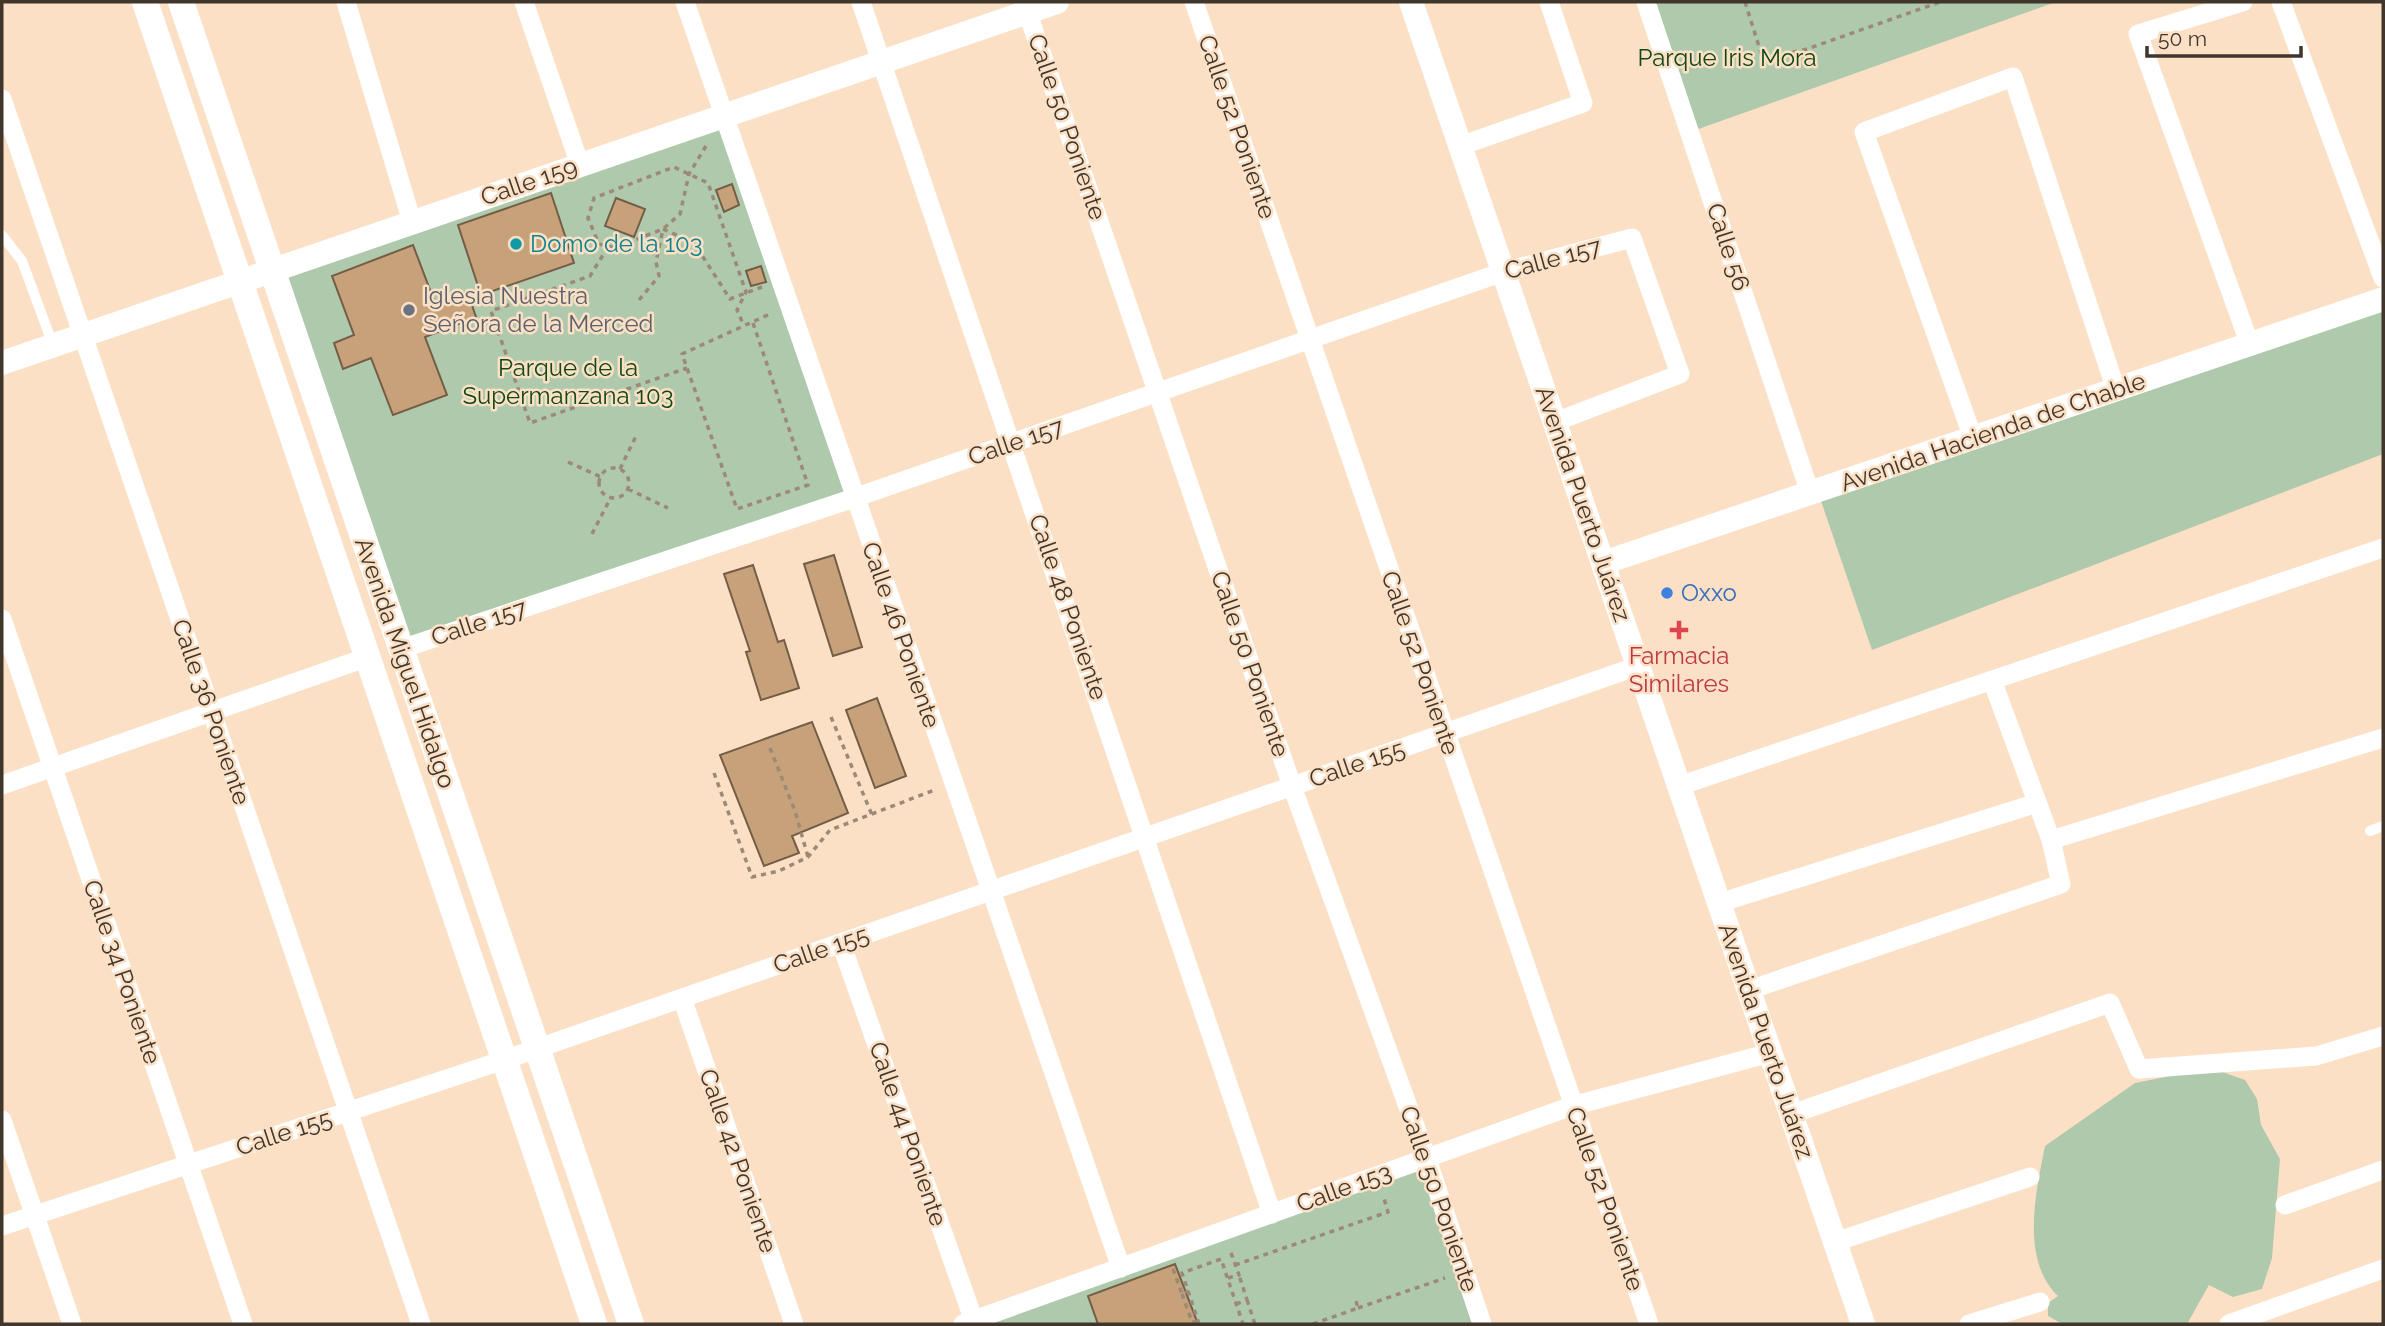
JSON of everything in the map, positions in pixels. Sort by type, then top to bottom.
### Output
[{"type":"main road","name":"Avenida Miguel Hidalgo","points":[[145,2],[594,1324]]},
{"type":"main road","name":"Avenida Miguel Hidalgo","points":[[181,2],[631,1324]]},
{"type":"street","points":[[346,2],[412,222]]},
{"type":"street","points":[[524,2],[580,165]]},
{"type":"street","name":"Calle 46 Poniente","points":[[685,2],[989,892],[1121,1268]]},
{"type":"street","name":"Calle 48 Poniente","points":[[861,2],[1147,837],[1272,1214]]},
{"type":"street","name":"Calle 159","points":[[2,363],[882,62],[1026,7],[1057,2]]},
{"type":"street","name":"Calle 52 Poniente","points":[[1194,2],[1648,1324]]},
{"type":"street","points":[[1460,146],[1583,103],[1549,2]]},
{"type":"street","name":"Calle 56","points":[[1646,2],[1810,493]]},
{"type":"street","points":[[2243,2],[2138,34],[2250,345]]},
{"type":"street","points":[[2281,2],[2383,278]]},
{"type":"street","name":"Avenida Puerto Juárez","points":[[1416,3],[1460,146],[1863,1324]]},
{"type":"street","name":"Calle 50 Poniente","points":[[1026,7],[1292,786],[1427,1158],[1482,1324]]},
{"type":"street","points":[[1973,438],[1864,132],[2013,77],[2116,390]]},
{"type":"street","name":"Calle 36 Poniente","points":[[2,99],[421,1324]]},
{"type":"street","name":"Calle 157","points":[[401,649],[855,498],[1503,272],[1632,238],[1680,373],[1555,422]]},
{"type":"street","name":"Avenida Hacienda de Chable","points":[[1603,563],[2383,299]]},
{"type":"street","points":[[1679,786],[2383,548]]},
{"type":"street","name":"Calle 34 Poniente","points":[[2,619],[243,1324]]},
{"type":"street","points":[[2,785],[368,657]]},
{"type":"street","name":"Calle 155","points":[[2,1226],[504,1060],[1638,666]]},
{"type":"street","points":[[1749,990],[2061,884],[2051,840],[1992,680]]},
{"type":"street","points":[[2051,840],[2383,738]]},
{"type":"street","points":[[1719,902],[2037,803]]},
{"type":"street","name":"Calle 44 Poniente","points":[[841,943],[971,1323]]},
{"type":"street","name":"Calle 42 Poniente","points":[[682,998],[794,1324]]},
{"type":"street","points":[[1791,1114],[2110,1003],[2139,1069],[2316,1056],[2383,1036]]},
{"type":"street","name":"Calle 153","points":[[971,1323],[1572,1106],[1770,1053]]},
{"type":"street","points":[[2,1119],[72,1324]]},
{"type":"street","points":[[2285,1205],[2383,1170]]},
{"type":"street","points":[[1835,1242],[2030,1177]]},
{"type":"street","points":[[2229,1324],[2383,1269]]},
{"type":"street","points":[[1969,1324],[2040,1302]]},
{"type":"lane","points":[[2,235],[22,261],[53,345]]},
{"type":"lane","points":[[2370,831],[2383,826]]},
{"type":"path","points":[[1745,2],[1763,59],[1807,49],[1940,2]]},
{"type":"path","points":[[689,174],[680,214],[663,229],[615,248],[608,247],[599,244],[588,218],[594,198],[674,167],[689,174],[708,183],[746,292],[737,310],[744,326]]},
{"type":"path","points":[[663,229],[694,243],[730,299],[763,287],[766,296]]},
{"type":"path","points":[[639,300],[659,276],[656,262],[663,229]]},
{"type":"path","points":[[608,247],[590,276],[491,311],[530,423],[687,368]]},
{"type":"path","points":[[753,323],[808,485],[737,509],[682,354],[773,314],[769,305]]},
{"type":"path","points":[[621,469],[637,434]]},
{"type":"path","points":[[568,462],[601,477]]},
{"type":"path","points":[[621,469],[629,480],[628,489],[621,496],[611,497],[602,492],[601,477],[607,470],[621,469]]},
{"type":"path","points":[[628,489],[668,508]]},
{"type":"path","points":[[592,534],[611,497]]},
{"type":"path","points":[[831,717],[872,815]]},
{"type":"path","points":[[771,748],[796,811],[808,857]]},
{"type":"path","points":[[714,773],[752,877],[779,871],[808,857],[830,830],[952,783]]},
{"type":"path","points":[[1235,1265],[1388,1212]]},
{"type":"path","points":[[1218,1252],[1230,1248],[1255,1324]]},
{"type":"path","points":[[1184,1263],[1173,1267],[1192,1323],[1199,1322],[1182,1273],[1221,1259],[1243,1324]]},
{"type":"path","points":[[1314,1324],[1464,1272]]},
{"type":"path","points":[[1227,1278],[1238,1275]]},
{"type":"path","points":[[1182,1294],[1188,1291]]},
{"type":"path","points":[[1355,1298],[1358,1308]]},
{"type":"path","points":[[1236,1304],[1247,1300]]},
{"type":"green space","name":"Parque Iris Mora","points":[[1647,2],[2056,2],[1690,132]]},
{"type":"green space","name":"Parque de la Supermanzana 103","points":[[723,116],[853,497],[401,649],[273,270]]},
{"type":"green space","points":[[2383,307],[2383,454],[1872,650],[1821,501]]},
{"type":"green space","points":[[2211,1068],[2245,1080],[2257,1099],[2261,1125],[2280,1159],[2272,1258],[2262,1289],[2233,1297],[2209,1285],[2187,1324],[2062,1324],[2048,1316],[2048,1303],[2058,1296],[2046,1281],[2039,1264],[2034,1224],[2045,1146],[2135,1083]]},
{"type":"green space","points":[[1424,1165],[1477,1324],[979,1324]]},
{"type":"building","points":[[732,184],[739,205],[724,212],[716,190]]},
{"type":"building","name":"Domo de la 103","points":[[551,193],[574,263],[481,295],[458,225]]},
{"type":"building","points":[[616,198],[645,209],[634,237],[605,226]]},
{"type":"building","name":"Iglesia Nuestra Señora de la Merced","points":[[413,245],[435,303],[467,291],[476,317],[425,337],[447,395],[393,415],[371,358],[343,369],[334,343],[354,335],[332,276]]},
{"type":"building","points":[[761,266],[766,282],[751,286],[746,271]]},
{"type":"building","points":[[834,555],[862,647],[833,656],[804,564]]},
{"type":"building","points":[[753,565],[778,642],[784,640],[799,688],[761,700],[746,652],[750,651],[724,574]]},
{"type":"building","points":[[877,698],[906,776],[875,788],[846,710]]},
{"type":"building","points":[[812,722],[848,813],[792,836],[799,853],[764,866],[720,755]]},
{"type":"building","points":[[1175,1264],[1198,1324],[1098,1324],[1088,1296]]},
{"type":"place","name":"Domo de la 103","points":[[516,244]]},
{"type":"place","name":"Iglesia Nuestra Señora de la Merced","points":[[409,310]]},
{"type":"place","name":"Oxxo","points":[[1667,593]]},
{"type":"place","name":"Farmacia Similares","points":[[1679,630]]}]
